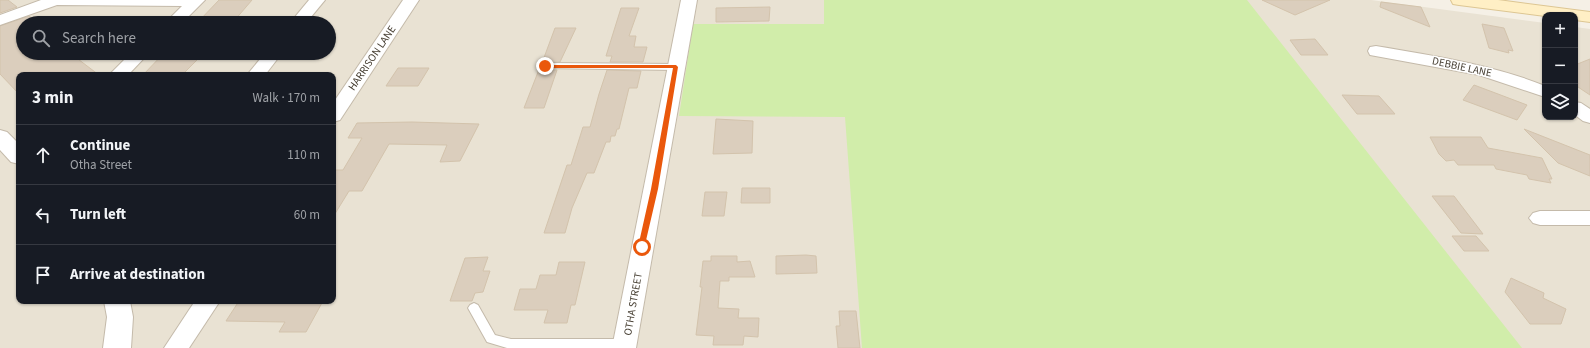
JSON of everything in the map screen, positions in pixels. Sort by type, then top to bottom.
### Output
[{"type":"main road","points":[[1459,0],[1590,17]]},
{"type":"street","points":[[0,20],[55,0],[196,1]]},
{"type":"street","points":[[304,16],[317,0]]},
{"type":"street","name":"HARRISON LANE","points":[[336,112],[411,0]]},
{"type":"street","name":"OTHA STREET","points":[[625,346],[688,0]]},
{"type":"street","points":[[180,16],[196,1]]},
{"type":"street","name":"DEBBIE LANE","points":[[1376,51],[1484,70],[1524,82],[1542,91]]},
{"type":"street","points":[[121,72],[134,60]]},
{"type":"street","points":[[258,72],[268,60]]},
{"type":"street","points":[[1578,109],[1590,118]]},
{"type":"street","points":[[1540,218],[1590,218]]},
{"type":"street","points":[[117,348],[120,317],[118,304]]},
{"type":"street","points":[[176,348],[206,304]]},
{"type":"lane","points":[[545,66],[676,67]]},
{"type":"lane","points":[[474,308],[491,339],[511,344],[625,346]]},
{"type":"shaded area","points":[[0,0],[1371,0],[1542,23],[1542,120],[1578,120],[1578,27],[1590,29],[1590,348],[0,348]]},
{"type":"green space","points":[[824,0],[1247,0],[1522,348],[862,348],[845,117],[679,116],[693,24],[824,24]]},
{"type":"building","points":[[0,0],[8,0],[17,7],[0,13]]},
{"type":"building","points":[[219,0],[252,0],[238,16],[204,16]]},
{"type":"building","points":[[1262,0],[1330,0],[1295,15]]},
{"type":"building","points":[[1381,2],[1421,7],[1430,27],[1380,7]]},
{"type":"building","points":[[770,7],[769,21],[716,22],[716,8]]},
{"type":"building","points":[[621,8],[639,8],[629,36],[636,36],[634,47],[647,47],[643,62],[610,62],[612,56],[606,56]]},
{"type":"building","points":[[16,20],[16,60],[79,60],[95,72],[16,72],[16,91],[0,74],[0,26]]},
{"type":"building","points":[[1482,24],[1504,28],[1513,51],[1508,50],[1509,53],[1489,48]]},
{"type":"building","points":[[555,28],[576,28],[560,62],[542,63]]},
{"type":"building","points":[[1315,39],[1328,55],[1301,55],[1290,40]]},
{"type":"building","points":[[1590,59],[1590,95],[1578,87],[1578,64]]},
{"type":"building","points":[[157,60],[197,60],[185,72],[146,72]]},
{"type":"building","points":[[540,67],[542,70],[557,70],[544,108],[524,108]]},
{"type":"building","points":[[398,68],[429,68],[418,86],[386,86]]},
{"type":"building","points":[[607,70],[641,71],[637,88],[629,88],[619,129],[617,129],[615,136],[611,136],[610,142],[606,142],[594,173],[587,173],[572,208],[565,233],[544,233],[567,165],[571,165],[583,127],[590,127]]},
{"type":"building","points":[[1474,85],[1527,105],[1517,120],[1463,100]]},
{"type":"building","points":[[1342,95],[1379,96],[1395,114],[1357,114]]},
{"type":"building","points":[[716,119],[753,121],[752,153],[713,154]]},
{"type":"building","points":[[412,122],[479,124],[460,161],[440,162],[447,145],[389,144],[362,191],[349,191],[336,212],[336,170],[343,170],[362,138],[348,138],[357,123]]},
{"type":"building","points":[[1524,129],[1590,155],[1590,176],[1558,163]]},
{"type":"building","points":[[1430,137],[1481,137],[1488,148],[1542,158],[1552,179],[1549,179],[1551,183],[1529,179],[1527,175],[1496,169],[1494,165],[1458,165],[1454,160],[1446,161],[1439,154]]},
{"type":"building","points":[[742,188],[770,188],[770,203],[741,203]]},
{"type":"building","points":[[705,192],[727,192],[724,216],[702,216]]},
{"type":"building","points":[[1432,196],[1454,196],[1483,234],[1461,233]]},
{"type":"building","points":[[1452,236],[1476,236],[1489,251],[1464,251]]},
{"type":"building","points":[[711,256],[737,256],[737,262],[750,261],[755,277],[729,277],[729,281],[720,281],[718,308],[739,309],[738,318],[759,318],[758,337],[744,336],[743,345],[713,345],[714,336],[696,335],[702,287],[700,287],[703,261],[711,261]]},
{"type":"building","points":[[776,256],[816,256],[817,273],[776,274]]},
{"type":"building","points":[[488,257],[483,271],[490,271],[483,292],[475,293],[472,301],[450,301],[465,258]]},
{"type":"building","points":[[559,262],[585,262],[575,305],[571,305],[567,323],[544,323],[548,310],[514,310],[520,289],[536,289],[540,275],[556,275]]},
{"type":"building","points":[[1511,278],[1544,293],[1543,298],[1566,309],[1561,324],[1530,324],[1505,292]]},
{"type":"building","points":[[237,304],[321,304],[306,332],[279,332],[285,322],[226,321]]},
{"type":"building","points":[[839,311],[856,311],[860,348],[838,348],[836,326],[840,326]]},
{"type":"route","points":[[545,66],[676,67],[642,247]]}]
